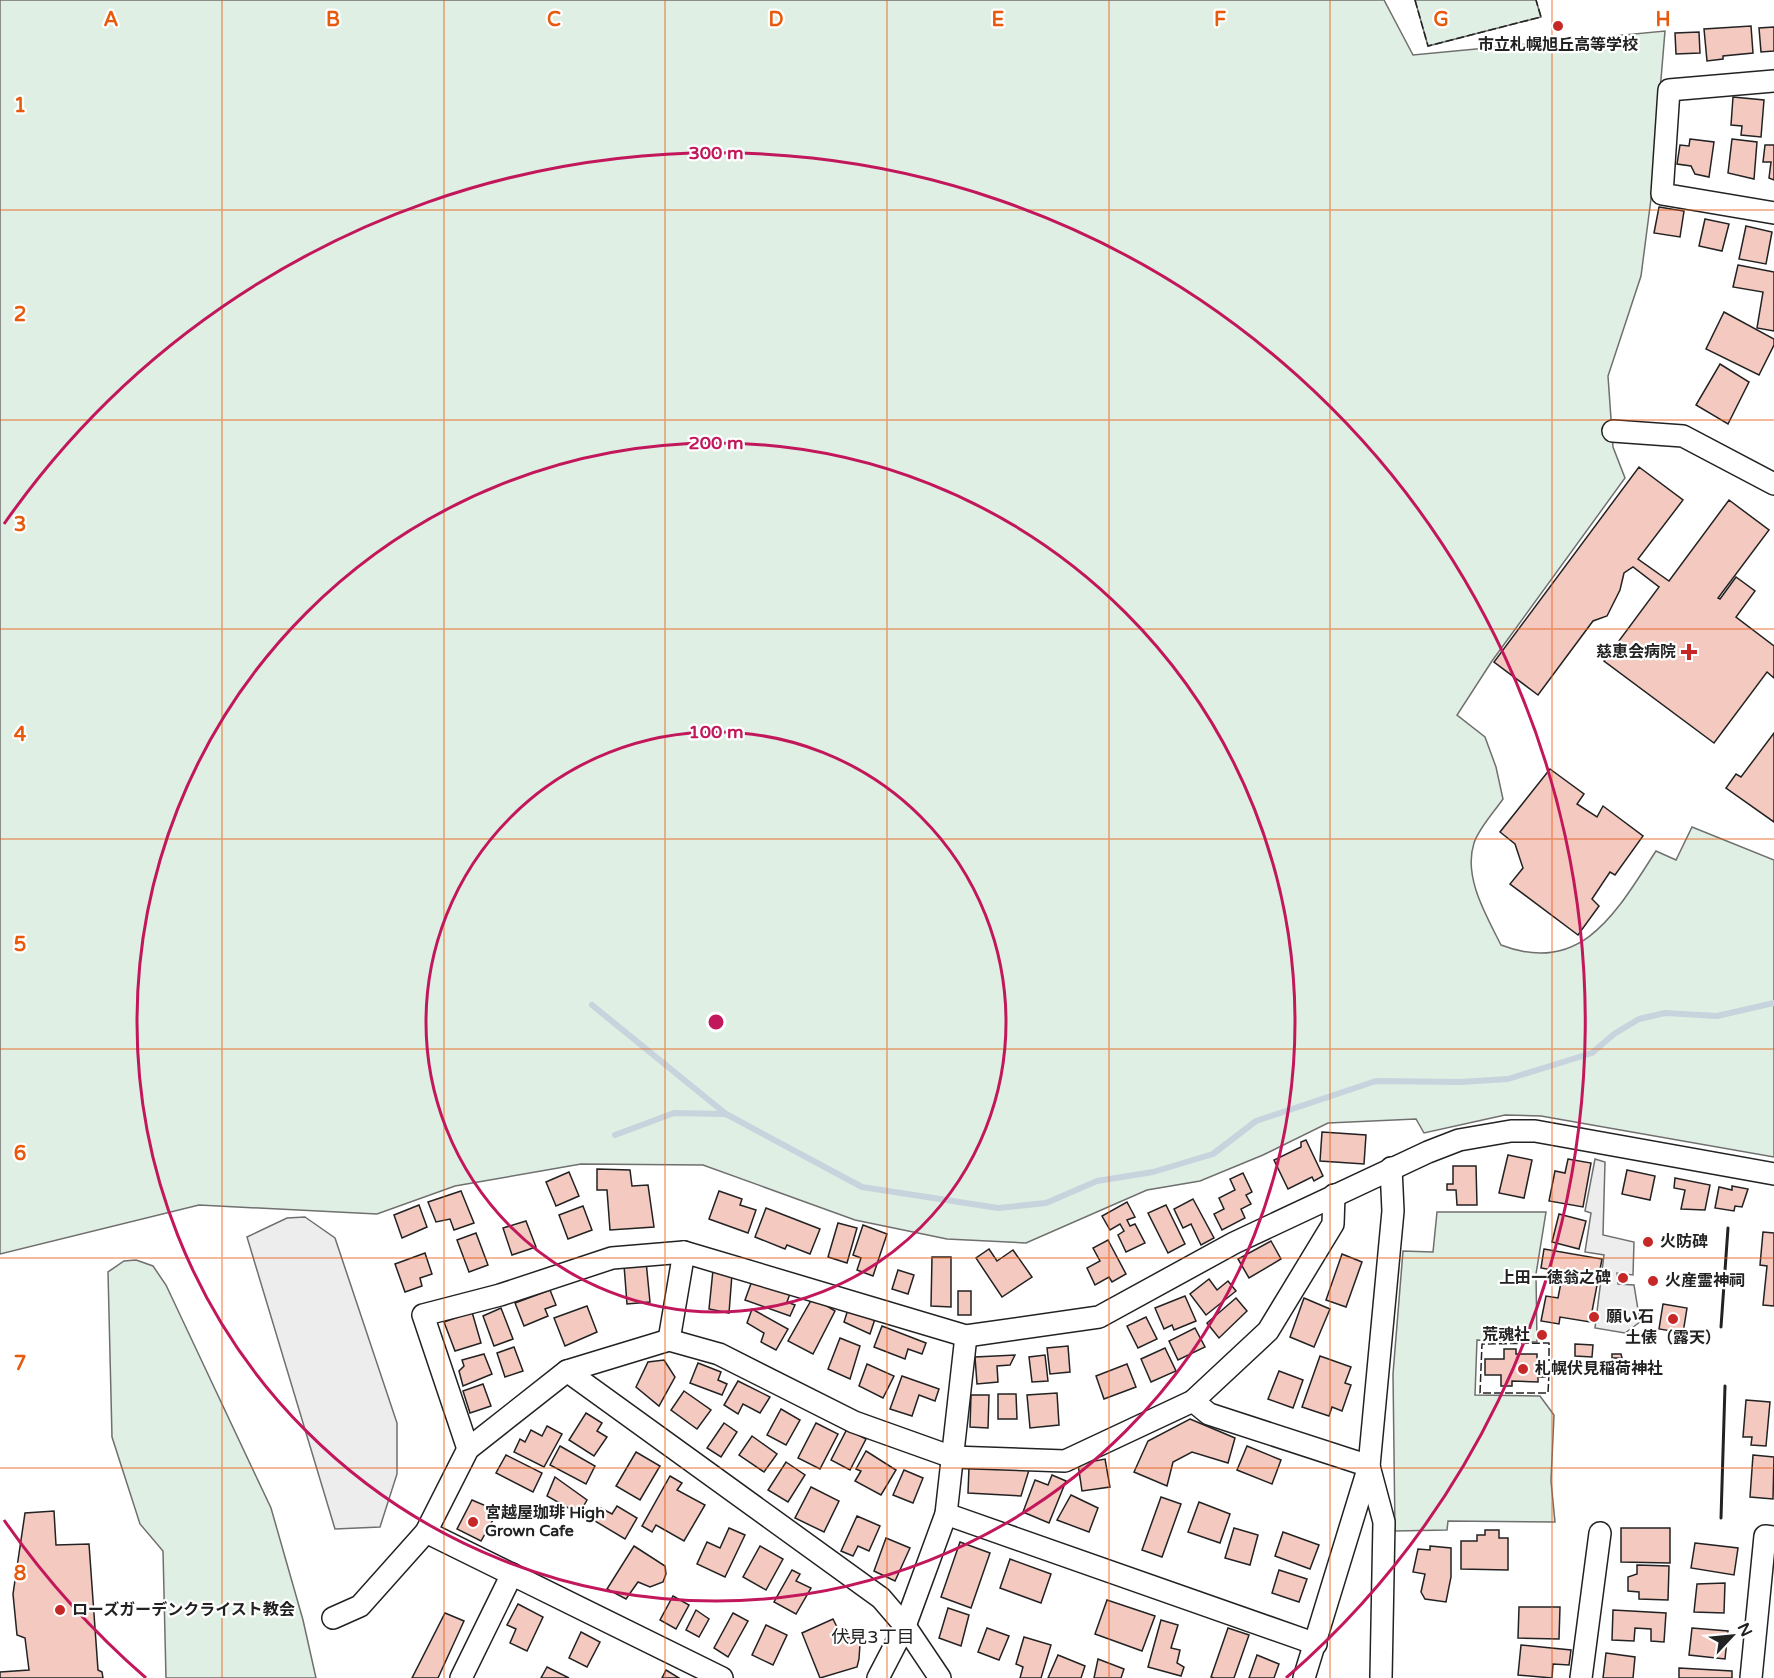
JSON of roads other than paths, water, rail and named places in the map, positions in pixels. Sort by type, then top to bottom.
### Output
[{"type":"street","points":[[1774,81],[1669,90],[1662,194],[1774,213]]},
{"type":"street","points":[[1613,431],[1683,436],[1774,484]]},
{"type":"street","points":[[468,1449],[423,1315],[500,1295],[612,1258],[684,1252],[966,1336],[1099,1317],[1233,1243],[1391,1168],[1459,1140],[1511,1131],[1534,1131],[1774,1174]]},
{"type":"street","points":[[1304,1678],[1369,1466],[1394,1211],[1391,1168]]},
{"type":"street","points":[[333,1618],[360,1606],[426,1532],[468,1449],[567,1371],[669,1340],[719,1354],[854,1422],[952,1457],[1065,1461],[1193,1401],[1268,1331],[1333,1224],[1334,1195]]},
{"type":"street","points":[[669,1340],[684,1252]]},
{"type":"street","points":[[878,1678],[905,1626],[946,1514],[966,1336]]},
{"type":"street","points":[[567,1371],[881,1598],[905,1626],[940,1678]]},
{"type":"street","points":[[1193,1401],[1209,1414],[1369,1466]]},
{"type":"street","points":[[1369,1466],[1384,1522],[1381,1678]]},
{"type":"street","points":[[946,1514],[1316,1644]]},
{"type":"street","points":[[426,1532],[722,1678]]},
{"type":"street","points":[[1581,1678],[1600,1533]]},
{"type":"street","points":[[1751,1678],[1765,1536],[1774,1537]]},
{"type":"street","points":[[461,1678],[512,1574]]},
{"type":"waterway","points":[[615,1135],[674,1113],[726,1114],[862,1187],[998,1208],[1046,1203],[1097,1181],[1153,1172],[1213,1154],[1256,1121],[1376,1081],[1460,1082],[1508,1079],[1592,1053],[1614,1034],[1639,1019],[1665,1013],[1717,1016],[1774,1003]]},
{"type":"waterway","points":[[592,1005],[726,1114]]},
{"type":"place","name":"市立札幌旭丘高等学校","points":[[1558,26]]},
{"type":"place","name":"慈恵会病院","points":[[1689,652]]},
{"type":"place","name":"火防碑","points":[[1648,1242]]},
{"type":"place","name":"上田一徳翁之碑","points":[[1623,1278]]},
{"type":"place","name":"火産霊神祠","points":[[1653,1281]]},
{"type":"place","name":"願い石","points":[[1594,1317]]},
{"type":"place","name":"土俵（露天）","points":[[1673,1319]]},
{"type":"place","name":"荒魂社","points":[[1542,1335]]},
{"type":"place","name":"札幌伏見稲荷神社","points":[[1523,1369]]},
{"type":"place","name":"宮越屋珈琲 High Grown Cafe","points":[[473,1522]]},
{"type":"place","name":"ローズガーデンクライスト教会","points":[[60,1610]]},
{"type":"district","name":"伏見3丁目","points":[[873,1637]]}]
